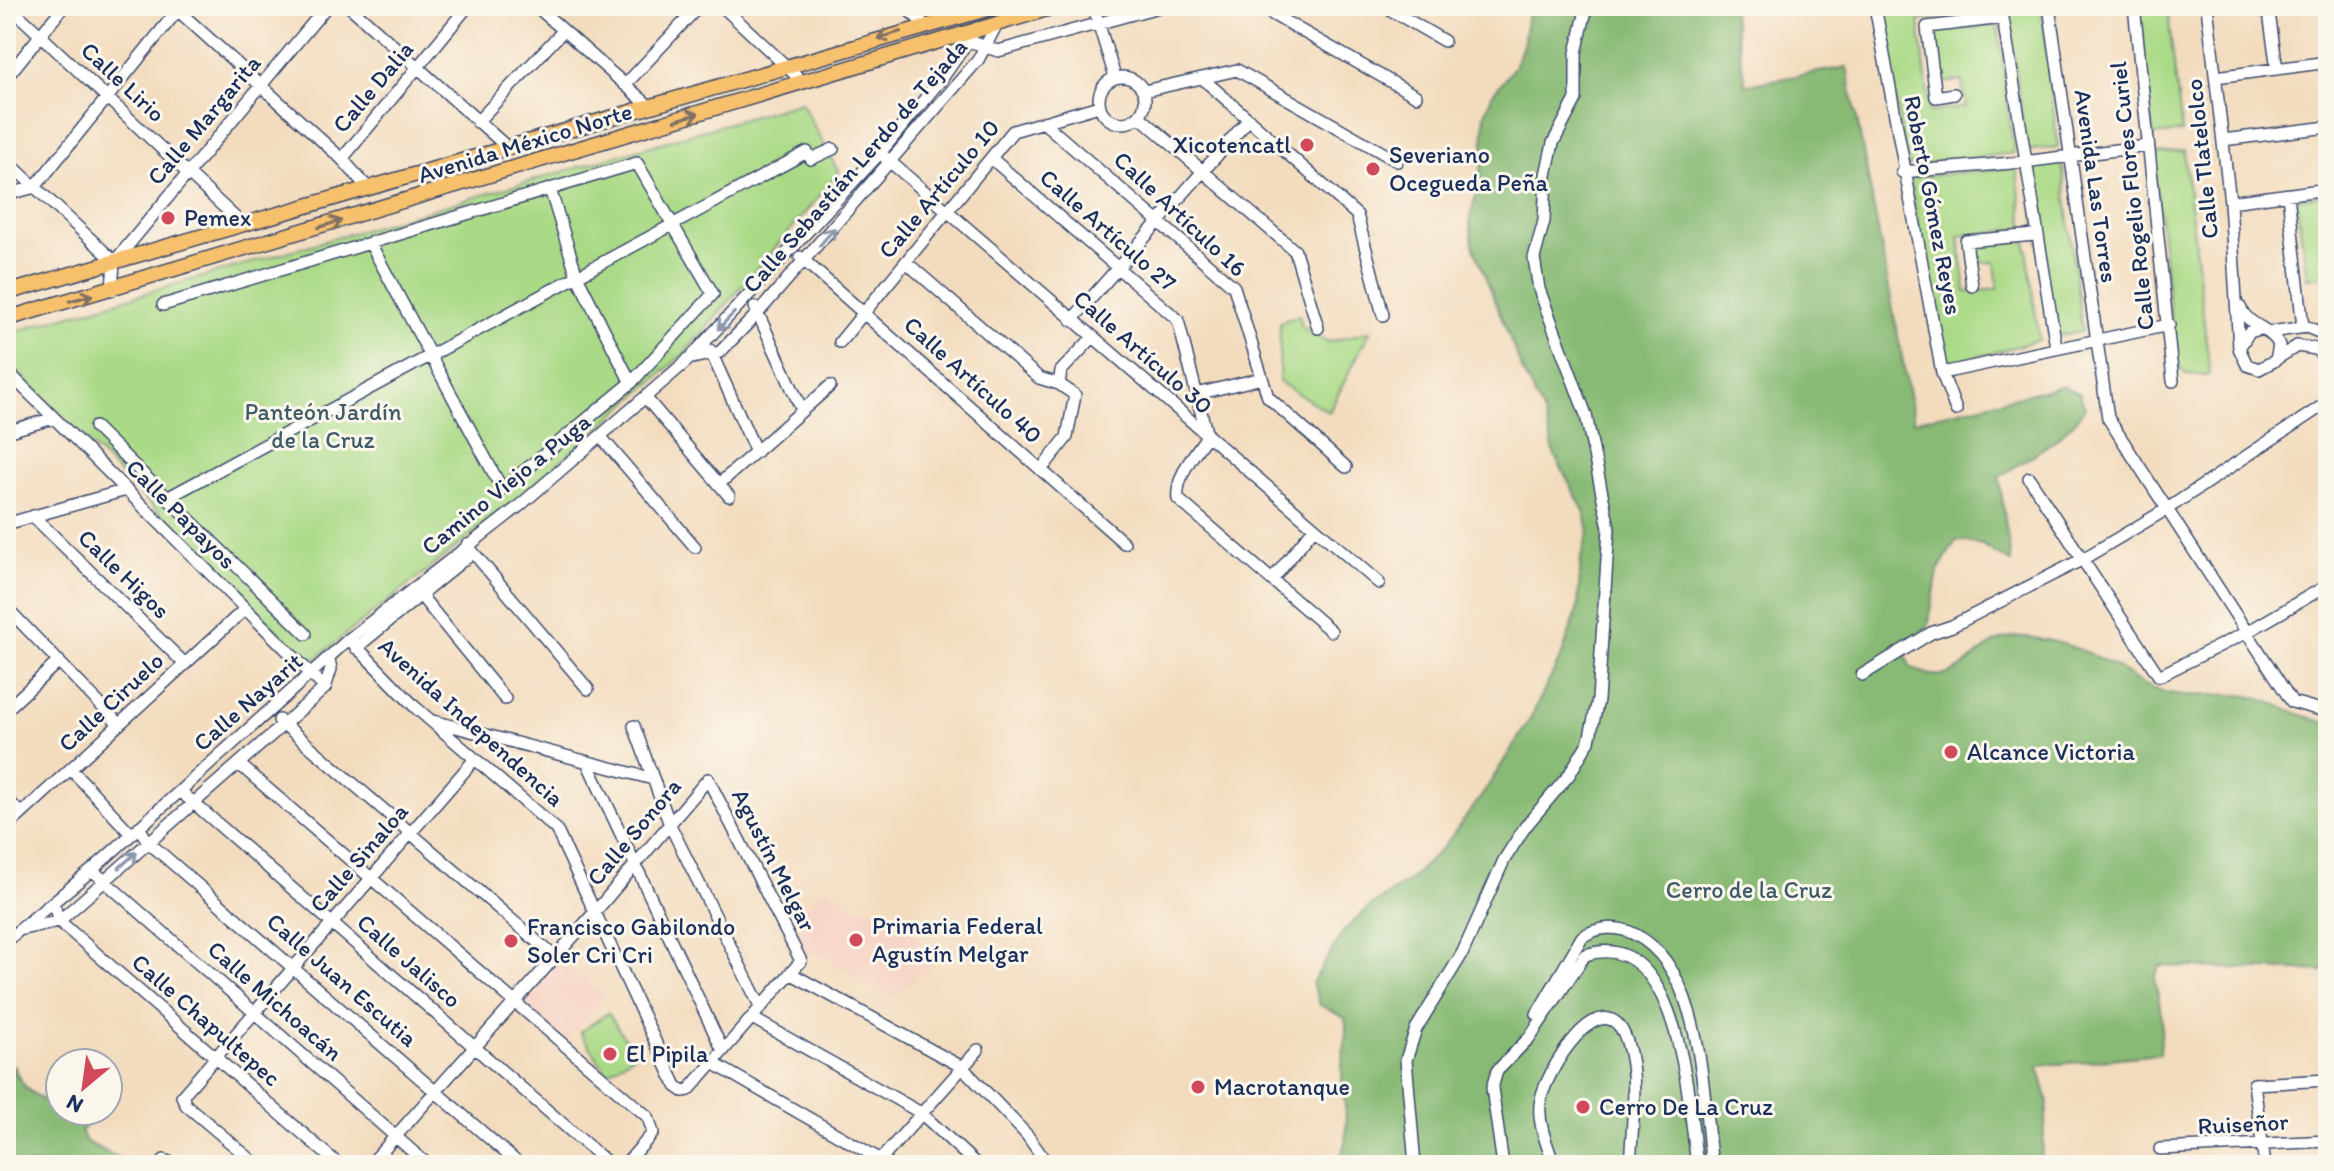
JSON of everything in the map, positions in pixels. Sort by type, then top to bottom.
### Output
[{"type":"main road","name":"Avenida México Norte","points":[[6,293],[994,6]]},
{"type":"main road","name":"Calle Sebastián Lerdo de Tejada","points":[[973,34],[994,6]]},
{"type":"main road","name":"Calle Sebastián Lerdo de Tejada","points":[[997,24],[1007,6]]},
{"type":"main road","name":"Avenida México Norte","points":[[6,319],[973,34],[1057,6]]},
{"type":"street","name":"Calle Lirio","points":[[9,6],[242,224]]},
{"type":"street","points":[[6,78],[64,6]]},
{"type":"street","name":"Calle Margarita","points":[[114,261],[327,6]]},
{"type":"street","points":[[349,6],[507,147]]},
{"type":"street","name":"Calle Dalia","points":[[342,159],[468,6]]},
{"type":"street","points":[[625,85],[699,6]]},
{"type":"street","points":[[722,6],[803,82]]},
{"type":"street","points":[[904,6],[924,24]]},
{"type":"street","points":[[1093,6],[1115,77]]},
{"type":"street","name":"Calle Sebastián Lerdo de Tejada","points":[[688,360],[880,153],[973,34],[985,47],[998,51],[1162,6]]},
{"type":"street","points":[[1258,6],[1416,96]]},
{"type":"street","points":[[1384,6],[1444,41]]},
{"type":"street","points":[[1415,1165],[1406,1060],[1416,1029],[1462,954],[1511,849],[1525,827],[1569,775],[1589,741],[1598,700],[1609,528],[1586,415],[1539,289],[1534,258],[1544,221],[1546,175],[1553,143],[1576,99],[1576,53],[1587,6]]},
{"type":"street","name":"Roberto Gómez Reyes","points":[[1875,6],[1902,172],[1942,373],[1956,410]]},
{"type":"street","name":"Avenida Las Torres","points":[[2049,6],[2068,156],[2104,372],[2108,418],[2249,631],[2292,702],[2328,712]]},
{"type":"street","name":"Calle Rogelio Flores Curiel","points":[[2134,6],[2173,381]]},
{"type":"street","name":"Calle Tlatelolco","points":[[2207,6],[2230,202],[2239,307],[2239,348]]},
{"type":"street","points":[[2272,6],[2269,13],[2277,69]]},
{"type":"street","points":[[6,195],[35,187],[177,7],[342,159],[367,187]]},
{"type":"street","points":[[541,8],[648,105]]},
{"type":"street","points":[[1954,94],[1936,97],[1927,27],[2002,12],[2035,235],[2056,347]]},
{"type":"street","name":"Calle Sebastián Lerdo de Tejada","points":[[688,360],[720,352],[805,262],[978,60],[997,24]]},
{"type":"street","points":[[477,122],[563,31]]},
{"type":"street","points":[[2216,77],[2328,62]]},
{"type":"street","points":[[1144,91],[1237,70],[1397,161]]},
{"type":"street","points":[[1115,77],[1132,78],[1144,91],[1145,104],[1139,116],[1125,123],[1116,123],[1099,106],[1103,85],[1115,77]]},
{"type":"street","points":[[1202,78],[1357,215],[1383,315]]},
{"type":"street","name":"Calle Artículo 10","points":[[840,342],[1013,131],[1099,106]]},
{"type":"street","points":[[1139,116],[1295,251],[1318,328]]},
{"type":"street","points":[[1072,320],[1249,119]]},
{"type":"street","name":"Calle Artículo 16","points":[[1043,122],[1234,287],[1268,397],[1346,467]]},
{"type":"street","points":[[2223,140],[2328,127]]},
{"type":"street","points":[[1902,172],[2024,162],[2147,146]]},
{"type":"street","points":[[167,498],[807,152],[811,159],[833,149]]},
{"type":"street","name":"Calle Artículo 30","points":[[880,153],[1379,583]]},
{"type":"street","name":"Calle Artículo 27","points":[[991,158],[1178,320],[1207,436]]},
{"type":"street","points":[[6,160],[114,261],[112,290]]},
{"type":"street","points":[[163,305],[637,163],[713,294],[631,383],[502,489],[370,243]]},
{"type":"street","points":[[550,189],[577,276],[631,383]]},
{"type":"street","points":[[2230,202],[2328,189]]},
{"type":"street","points":[[2288,195],[2303,327]]},
{"type":"street","points":[[1972,286],[1966,241],[2035,235]]},
{"type":"street","name":"Calle Artículo 40","points":[[792,250],[1124,543]]},
{"type":"street","points":[[906,262],[1039,378],[1059,384],[1075,395],[1067,437],[1041,470]]},
{"type":"street","name":"Calle Sebastián Lerdo de Tejada","points":[[750,296],[802,410]]},
{"type":"street","points":[[2239,307],[2247,321],[2265,331],[2279,345],[2276,360]]},
{"type":"street","points":[[2328,321],[2322,333],[2303,327],[2244,336],[2239,348],[2243,360],[2253,368],[2266,368],[2297,346],[2316,349],[2328,361]]},
{"type":"street","points":[[1942,373],[2169,325]]},
{"type":"street","points":[[1059,384],[1061,371],[1093,337]]},
{"type":"street","points":[[706,341],[756,452]]},
{"type":"street","name":"Camino Viejo a Puga","points":[[329,659],[470,549],[688,360]]},
{"type":"street","name":"Calle Papayos","points":[[6,370],[325,688]]},
{"type":"street","points":[[1197,394],[1262,378]]},
{"type":"street","points":[[719,484],[830,386]]},
{"type":"street","points":[[645,397],[729,496]]},
{"type":"street","points":[[1862,675],[1931,633],[1965,620],[2083,559],[2167,509],[2328,402]]},
{"type":"street","points":[[6,432],[54,418]]},
{"type":"street","points":[[95,427],[306,634]]},
{"type":"street","points":[[1207,436],[1191,459],[1177,490],[1178,499],[1331,631]]},
{"type":"street","points":[[601,437],[695,547]]},
{"type":"street","points":[[2029,478],[2159,676],[2249,631],[2328,585]]},
{"type":"street","points":[[6,524],[126,490]]},
{"type":"street","name":"Calle Higos","points":[[33,516],[185,664]]},
{"type":"street","points":[[1272,580],[1314,528]]},
{"type":"street","points":[[470,549],[588,689]]},
{"type":"street","points":[[416,590],[505,699]]},
{"type":"street","points":[[6,607],[119,724]]},
{"type":"street","name":"Calle Ciruelo","points":[[6,828],[245,609]]},
{"type":"street","name":"Avenida Independencia","points":[[352,643],[430,720],[556,829],[676,1086],[683,1091],[689,1090],[713,1063]]},
{"type":"street","name":"Calle Nayarit","points":[[6,941],[92,870],[329,659]]},
{"type":"street","name":"Calle Nayarit","points":[[19,931],[59,921],[239,764],[325,688],[331,669],[329,659]]},
{"type":"street","points":[[6,710],[59,661]]},
{"type":"street","points":[[270,712],[555,957]]},
{"type":"street","points":[[430,720],[653,779]]},
{"type":"street","points":[[634,726],[670,825],[761,1008]]},
{"type":"street","name":"Calle Sinaloa","points":[[257,1165],[186,1105],[182,1096],[475,759]]},
{"type":"street","points":[[587,762],[723,1051]]},
{"type":"street","points":[[239,764],[648,1117],[653,1133],[625,1165]]},
{"type":"street","name":"Calle Juan Escutia","points":[[71,769],[148,842],[520,1165]]},
{"type":"street","name":"Calle Sonora","points":[[370,1165],[595,912],[708,779]]},
{"type":"street","name":"Agustín Melgar","points":[[708,779],[801,961],[790,973]]},
{"type":"street","name":"Calle Jalisco","points":[[180,791],[610,1165]]},
{"type":"street","points":[[6,798],[21,814]]},
{"type":"street","name":"Calle Michoacán","points":[[92,870],[428,1165]]},
{"type":"street","points":[[53,902],[59,921]]},
{"type":"street","name":"Calle Chapultepec","points":[[59,921],[339,1165]]},
{"type":"street","points":[[1532,1032],[1530,1024],[1582,937],[1594,929],[1630,931],[1657,949],[1675,973],[1695,1036],[1712,1165]]},
{"type":"street","points":[[1503,1165],[1492,1088],[1497,1071],[1532,1032],[1585,955],[1606,952],[1642,969],[1661,991],[1674,1018],[1697,1165]]},
{"type":"street","points":[[978,1050],[962,1067],[921,1113],[883,1162],[713,1063],[790,973],[962,1067],[1027,1135],[1048,1165]]},
{"type":"street","points":[[752,1018],[921,1113],[977,1165]]},
{"type":"street","points":[[1554,1165],[1542,1128],[1539,1107],[1542,1091],[1580,1030],[1593,1019],[1603,1018],[1621,1029],[1627,1042],[1632,1079],[1630,1165]]},
{"type":"street","points":[[2265,1165],[2254,1084],[2328,1080]]},
{"type":"street","name":"Ruiseñor","points":[[2160,1149],[2328,1141]]},
{"type":"street","points":[[164,1160],[176,1165]]},
{"type":"shaded area","name":"Primaria Federal Agustín Melgar","points":[[824,887],[851,907],[892,912],[939,958],[893,998],[820,955],[800,956],[783,925]]},
{"type":"shaded area","points":[[551,952],[605,997],[566,1042],[513,997]]},
{"type":"green space","name":"Cerro de la Cruz","points":[[1529,6],[1731,6],[1746,85],[1847,67],[1914,421],[2062,386],[2079,393],[2085,407],[2068,428],[1999,477],[2011,562],[1982,545],[1956,540],[1938,571],[1928,627],[1901,645],[1910,666],[1928,674],[1943,675],[1956,671],[1991,645],[2006,638],[2035,638],[2092,655],[2157,690],[2179,695],[2247,696],[2328,723],[2328,971],[2159,966],[2155,979],[2162,1019],[2160,1054],[2038,1066],[2048,1102],[2040,1165],[1335,1165],[1345,1144],[1342,1068],[1346,1024],[1345,1018],[1320,1005],[1312,983],[1344,931],[1368,908],[1411,879],[1444,846],[1483,794],[1529,721],[1562,655],[1578,608],[1581,557],[1589,531],[1584,511],[1555,456],[1544,414],[1523,372],[1473,245],[1470,222],[1482,164],[1485,114],[1492,95],[1514,67],[1523,46]]},
{"type":"green space","points":[[1881,6],[1995,6],[1996,12],[1919,21],[1930,112],[1966,107],[1962,81],[1937,83],[1932,32],[1998,25],[2014,153],[1906,166]]},
{"type":"green space","points":[[2008,6],[2041,6],[2058,147],[2026,151]]},
{"type":"green space","points":[[2139,6],[2167,6],[2182,132],[2153,135]]},
{"type":"green space","name":"Panteón Jardín de la Cruz","points":[[801,102],[839,173],[684,354],[516,500],[310,663],[6,361],[6,334]]},
{"type":"green space","points":[[2184,151],[2210,375],[2186,374],[2176,365],[2153,154]]},
{"type":"green space","points":[[2062,163],[2082,331],[2050,337],[2029,166]]},
{"type":"green space","points":[[2016,167],[2024,228],[1959,236],[1966,292],[1998,289],[1995,262],[1974,263],[1971,246],[2026,240],[2039,340],[1945,366],[1909,178]]},
{"type":"green space","points":[[2328,194],[2328,275],[2307,278],[2296,198]]},
{"type":"green space","points":[[1299,315],[1302,327],[1329,342],[1370,331],[1329,412],[1279,382],[1280,322]]},
{"type":"green space","points":[[608,1013],[635,1054],[607,1073],[580,1032]]},
{"type":"green space","points":[[14,1064],[25,1086],[44,1100],[44,1127],[84,1127],[81,1131],[86,1142],[133,1165],[6,1165],[6,1077],[10,1080]]},
{"type":"place","name":"Xicotencatl","points":[[1307,145]]},
{"type":"place","name":"Severiano Ocegueda Peña","points":[[1373,169]]},
{"type":"place","name":"Pemex","points":[[168,218]]},
{"type":"place","name":"Alcance Victoria","points":[[1951,752]]},
{"type":"place","name":"Primaria Federal Agustín Melgar","points":[[856,940]]},
{"type":"place","name":"Francisco Gabilondo Soler Cri Cri","points":[[511,941]]},
{"type":"place","name":"El Pipila","points":[[610,1054]]},
{"type":"place","name":"Macrotanque","points":[[1198,1087]]},
{"type":"place","name":"Cerro De La Cruz","points":[[1583,1107]]}]
